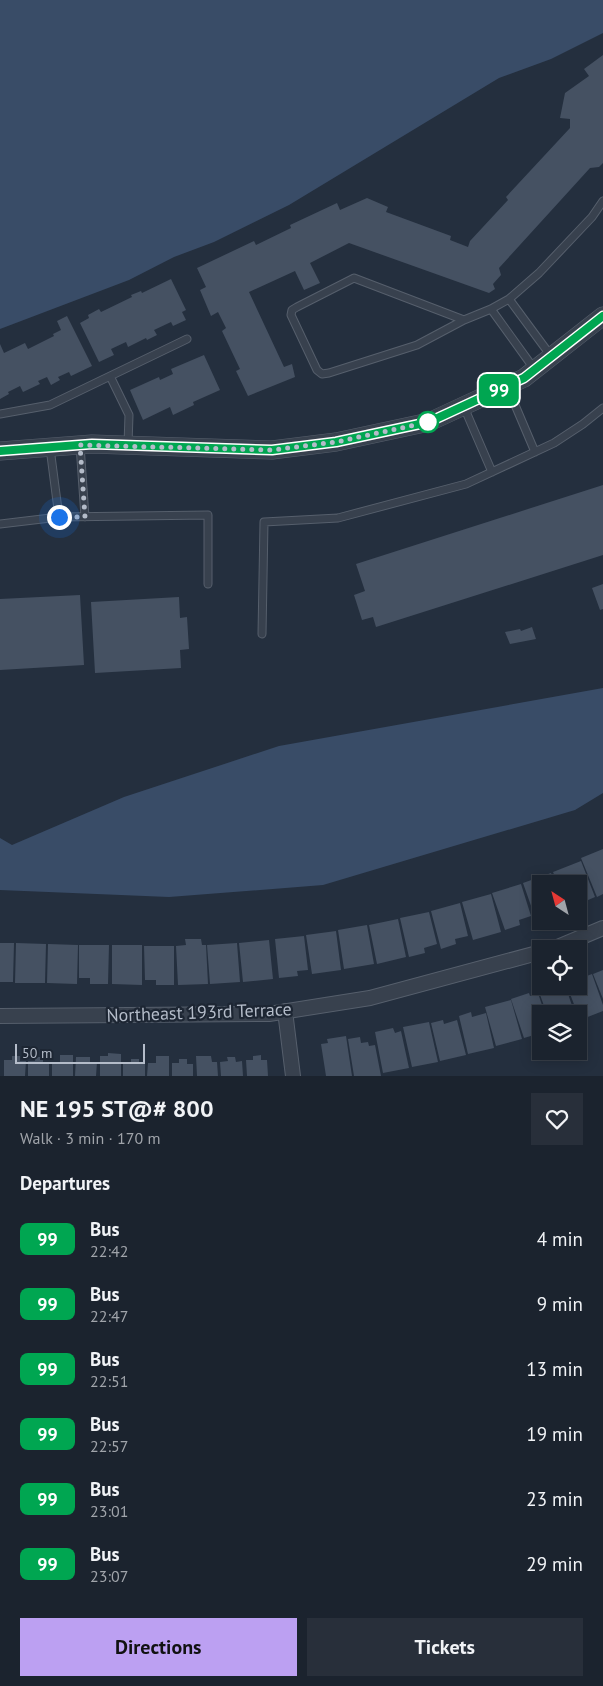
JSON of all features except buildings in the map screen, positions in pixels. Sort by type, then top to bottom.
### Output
[{"type":"street","points":[[0,451],[80,445],[272,450],[336,442],[429,422],[524,378],[603,316]]},
{"type":"street","points":[[574,940],[603,928]]},
{"type":"street","name":"Northeast 193rd Terrace","points":[[0,1016],[269,1014],[370,998],[532,954]]},
{"type":"street","points":[[285,1011],[293,1076]]},
{"type":"lane","points":[[464,320],[354,278],[297,307],[292,310],[291,315],[317,370],[322,374],[417,345],[509,299],[539,273],[592,217],[603,201]]},
{"type":"lane","points":[[509,299],[552,356]]},
{"type":"lane","points":[[491,309],[534,370]]},
{"type":"lane","points":[[0,414],[50,405],[186,339]]},
{"type":"lane","points":[[110,376],[129,416],[128,445]]},
{"type":"lane","points":[[507,386],[535,452]]},
{"type":"lane","points":[[463,407],[492,472]]},
{"type":"lane","points":[[262,634],[264,522],[338,518],[466,484],[554,443],[603,408]]},
{"type":"lane","points":[[80,445],[85,517]]},
{"type":"lane","points":[[50,447],[59,517]]},
{"type":"lane","points":[[0,524],[59,517],[208,515],[208,584]]},
{"type":"water","points":[[0,0],[603,0],[603,33],[551,59],[499,78],[289,205],[214,242],[174,257],[129,280],[0,329]]},
{"type":"water","points":[[603,688],[603,793],[575,810],[323,885],[169,897],[0,890],[0,838],[12,845],[124,797],[279,746]]},
{"type":"bus line","name":"99","points":[[0,451],[92,444],[272,450],[336,442],[429,422],[524,378],[603,316]]},
{"type":"route","points":[[59,517],[85,517],[80,445],[272,450],[336,442],[428,422]]}]
